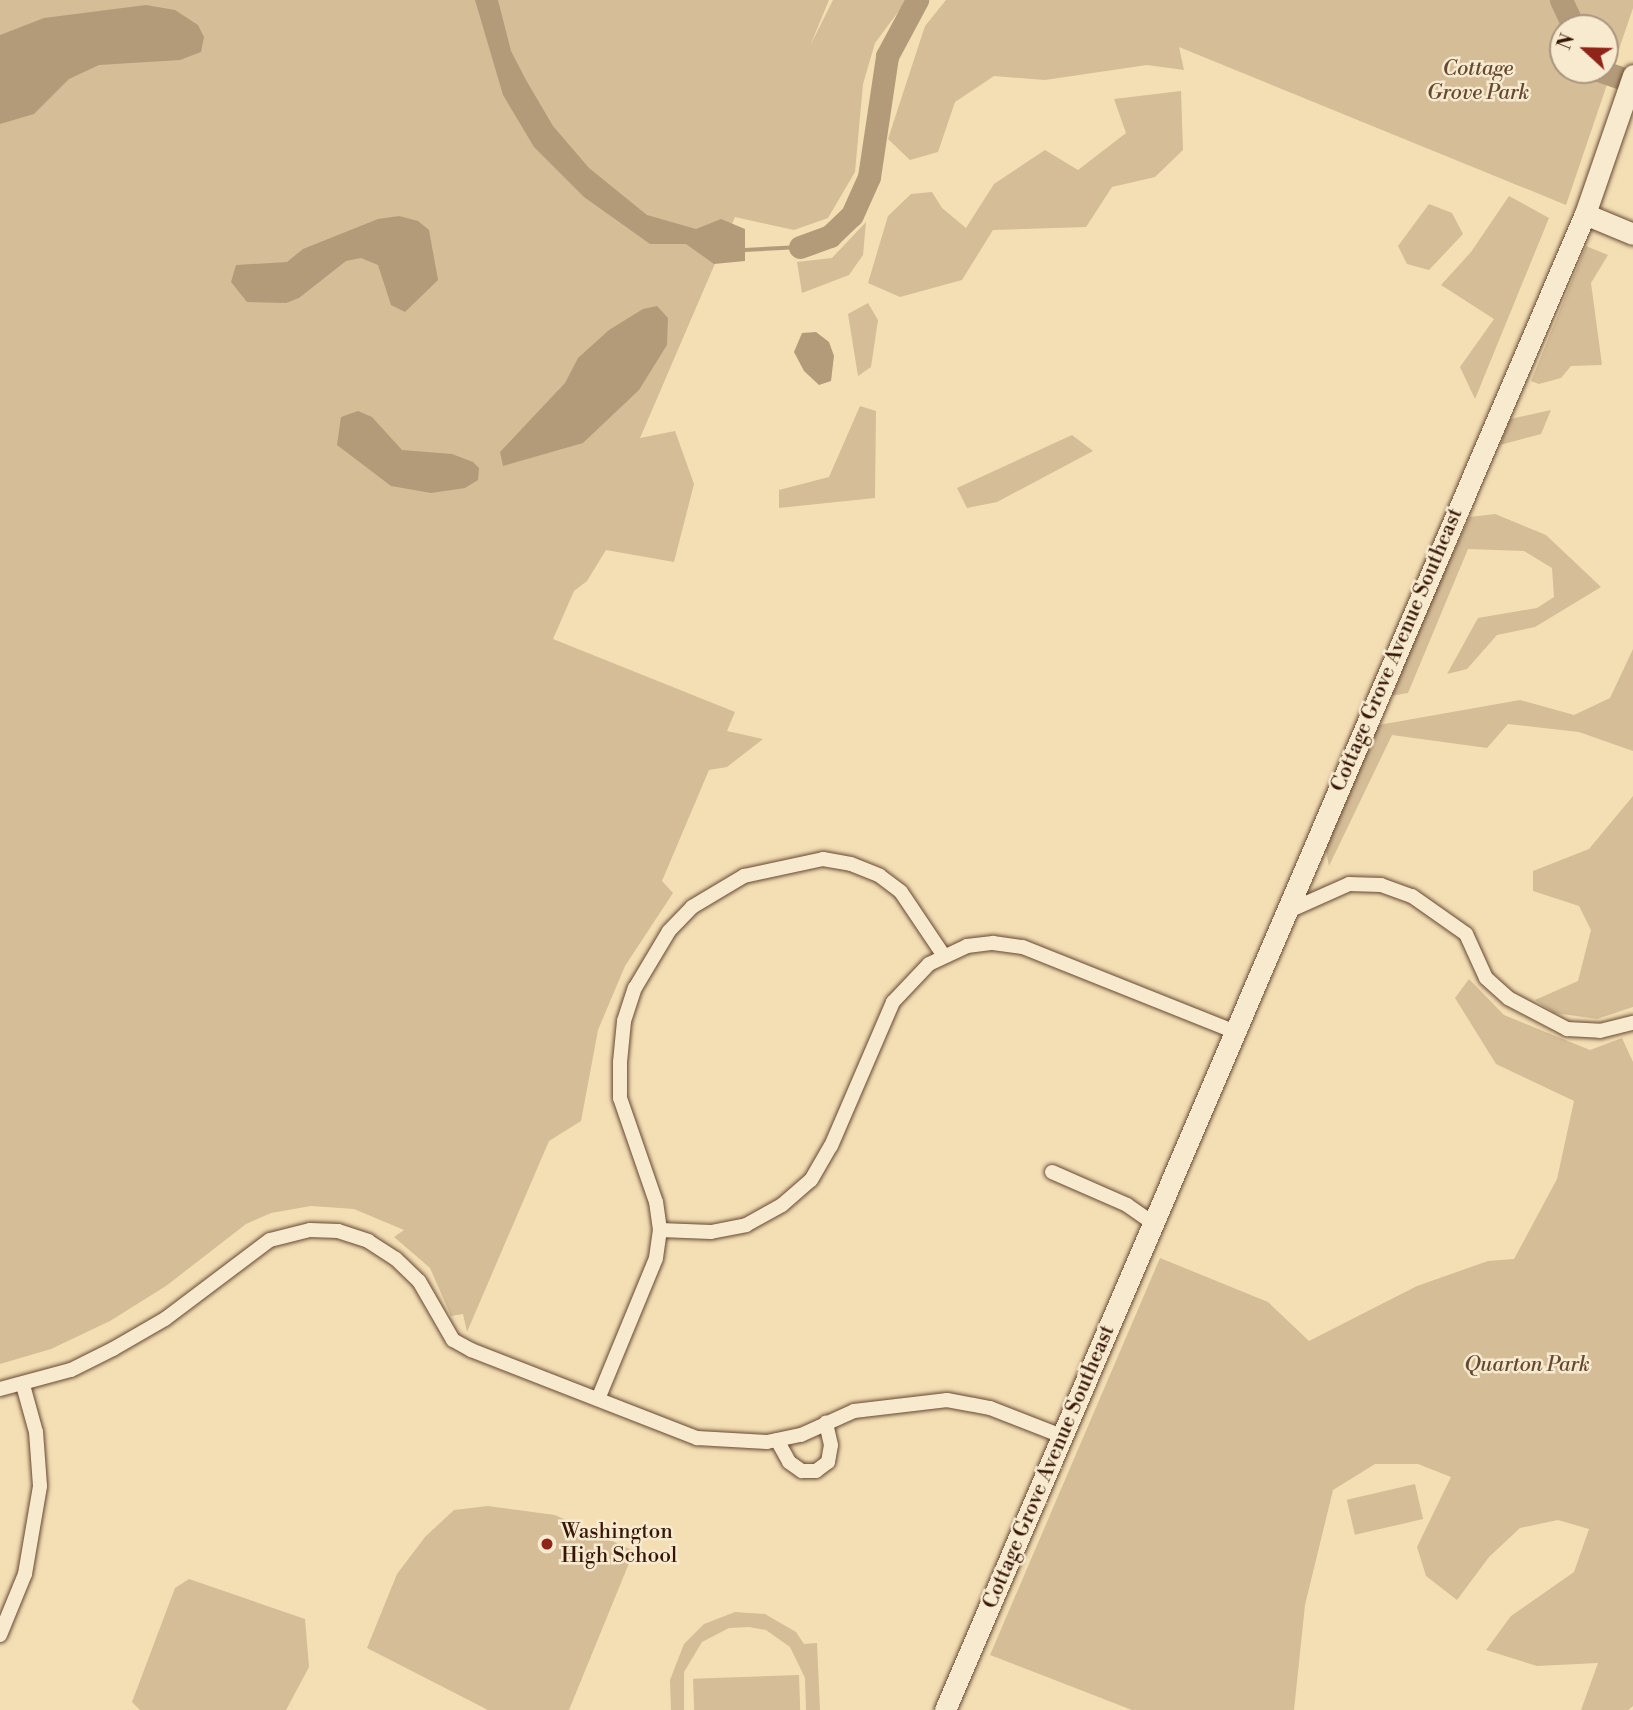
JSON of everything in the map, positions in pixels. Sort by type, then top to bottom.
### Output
[{"type":"main road","name":"Cottage Grove Avenue Southeast","points":[[945,1710],[1585,214],[1633,75]]},
{"type":"main road","points":[[1585,214],[1633,234]]},
{"type":"street","points":[[598,1399],[646,1290],[660,1230],[648,1174],[620,1098],[620,1062],[624,1021],[635,988],[669,931],[692,907],[718,889],[769,867],[823,859],[851,863],[880,876],[901,892],[944,956]]},
{"type":"street","points":[[1284,913],[1349,884],[1381,884],[1412,896],[1466,934],[1486,978],[1508,998],[1567,1029],[1600,1031],[1633,1023]]},
{"type":"street","points":[[660,1230],[711,1233],[746,1225],[782,1205],[811,1180],[831,1146],[893,1002],[908,982],[944,956],[967,946],[993,943],[1023,947],[1235,1032]]},
{"type":"street","points":[[1052,1172],[1126,1205],[1153,1223]]},
{"type":"street","points":[[0,1389],[71,1370],[165,1320],[270,1240],[319,1231],[368,1241],[396,1259],[419,1281],[453,1340],[697,1438],[726,1442],[777,1440],[867,1408],[947,1400],[990,1408],[1062,1436]]},
{"type":"street","points":[[0,1635],[25,1574],[40,1486],[36,1432],[23,1385]]},
{"type":"street","points":[[777,1440],[789,1462],[802,1471],[816,1471],[828,1462],[831,1445],[826,1423]]},
{"type":"green space","points":[[0,0],[829,0],[810,46],[833,0],[907,0],[875,43],[863,84],[855,172],[828,218],[794,230],[735,217],[640,438],[675,431],[694,484],[674,562],[606,550],[587,581],[574,591],[553,639],[735,712],[727,731],[763,739],[727,767],[709,770],[662,881],[673,893],[625,966],[598,1030],[581,1121],[549,1141],[467,1332],[463,1314],[451,1316],[430,1268],[394,1237],[404,1230],[354,1209],[311,1206],[271,1213],[246,1224],[166,1286],[110,1321],[51,1349],[0,1364]]},
{"type":"green space","name":"Cottage Grove Park","points":[[946,0],[1633,0],[1633,8],[1619,49],[1619,14],[1549,14],[1549,84],[1607,84],[1566,205],[1179,47],[1184,70],[1147,65],[1045,80],[994,76],[955,102],[938,152],[910,160],[888,139],[925,26]]},
{"type":"green space","points":[[1181,91],[1183,150],[1155,177],[1112,187],[1086,227],[993,230],[962,280],[900,297],[868,283],[888,216],[911,194],[932,192],[942,208],[966,228],[994,184],[1045,150],[1078,170],[1126,133],[1114,99]]},
{"type":"green space","points":[[1509,196],[1549,218],[1475,399],[1460,367],[1494,319],[1441,285],[1471,252]]},
{"type":"green space","points":[[1429,204],[1452,213],[1463,234],[1429,270],[1407,264],[1398,246]]},
{"type":"green space","points":[[866,222],[863,255],[849,275],[802,293],[797,262],[832,258]]},
{"type":"green space","points":[[1586,246],[1608,255],[1591,283],[1602,365],[1571,366],[1561,378],[1539,384],[1531,381]]},
{"type":"green space","points":[[868,303],[878,320],[871,367],[858,376],[848,314]]},
{"type":"green space","points":[[860,406],[876,411],[875,498],[779,508],[779,490],[829,477]]},
{"type":"green space","points":[[1551,410],[1541,434],[1500,445],[1510,419]]},
{"type":"green space","points":[[1072,435],[1093,451],[997,502],[967,508],[957,488]]},
{"type":"green space","points":[[1495,514],[1546,535],[1601,587],[1535,627],[1497,635],[1467,669],[1447,674],[1478,618],[1537,608],[1554,597],[1552,568],[1524,551],[1468,549],[1408,693],[1384,697],[1470,517]]},
{"type":"green space","points":[[1633,649],[1633,751],[1579,732],[1508,724],[1487,748],[1392,735],[1329,866],[1325,846],[1373,726],[1520,700],[1574,715],[1610,698]]},
{"type":"green space","points":[[1633,796],[1633,1007],[1597,1019],[1555,1013],[1535,1000],[1578,981],[1591,930],[1579,906],[1533,891],[1533,871],[1589,849]]},
{"type":"green space","name":"Quarton Park","points":[[1469,979],[1504,1015],[1590,1050],[1622,1038],[1633,1062],[1633,1706],[1628,1710],[1581,1710],[1598,1663],[1537,1666],[1486,1650],[1511,1616],[1574,1572],[1589,1529],[1558,1520],[1520,1528],[1489,1557],[1457,1600],[1426,1576],[1417,1547],[1451,1477],[1418,1464],[1375,1464],[1333,1490],[1305,1605],[1294,1710],[1132,1710],[990,1655],[1160,1258],[1268,1302],[1309,1341],[1417,1286],[1488,1261],[1514,1259],[1557,1179],[1574,1101],[1496,1064],[1455,998]]},
{"type":"green space","points":[[1415,1484],[1423,1519],[1355,1535],[1347,1500]]},
{"type":"green space","points":[[488,1506],[555,1515],[634,1551],[569,1710],[488,1710],[367,1648],[397,1574],[425,1537],[454,1510]]},
{"type":"green space","points":[[189,1579],[305,1619],[309,1667],[286,1710],[140,1710],[132,1702],[175,1588]]},
{"type":"green space","points":[[735,1612],[765,1614],[796,1632],[804,1644],[817,1643],[820,1710],[806,1710],[805,1678],[790,1647],[766,1630],[749,1627],[729,1628],[702,1642],[684,1672],[684,1710],[671,1710],[670,1680],[684,1644],[704,1624]]},
{"type":"green space","points":[[799,1675],[800,1710],[694,1710],[693,1679]]},
{"type":"shaded area","points":[[475,0],[498,0],[511,51],[526,80],[553,126],[589,168],[647,215],[696,229],[721,219],[745,229],[745,261],[714,264],[686,244],[650,244],[584,197],[534,147],[503,95]]},
{"type":"shaded area","points":[[146,5],[175,10],[198,25],[204,37],[201,52],[180,60],[99,65],[69,79],[34,114],[0,124],[0,35],[44,18]]},
{"type":"shaded area","points":[[399,216],[418,221],[429,230],[438,280],[405,312],[391,305],[378,265],[361,258],[346,261],[299,298],[286,303],[247,302],[231,282],[236,265],[287,262],[303,249],[378,219]]},
{"type":"shaded area","points":[[657,306],[668,318],[667,345],[639,390],[583,443],[503,466],[500,452],[565,383],[578,358],[609,330],[643,309]]},
{"type":"shaded area","points":[[816,332],[829,342],[834,356],[831,381],[819,385],[804,371],[794,352],[802,333]]},
{"type":"shaded area","points":[[358,411],[372,417],[402,450],[452,454],[473,462],[479,468],[478,480],[465,488],[431,493],[391,486],[337,445],[341,417]]},
{"type":"waterway","points":[[800,247],[830,236],[852,215],[869,177],[887,56],[917,0]]},
{"type":"waterway","points":[[1561,0],[1568,14]]},
{"type":"waterway","points":[[1619,77],[1633,82]]},
{"type":"waterway","points":[[744,250],[800,247]]},
{"type":"place","name":"Washington High School","points":[[547,1544]]}]
